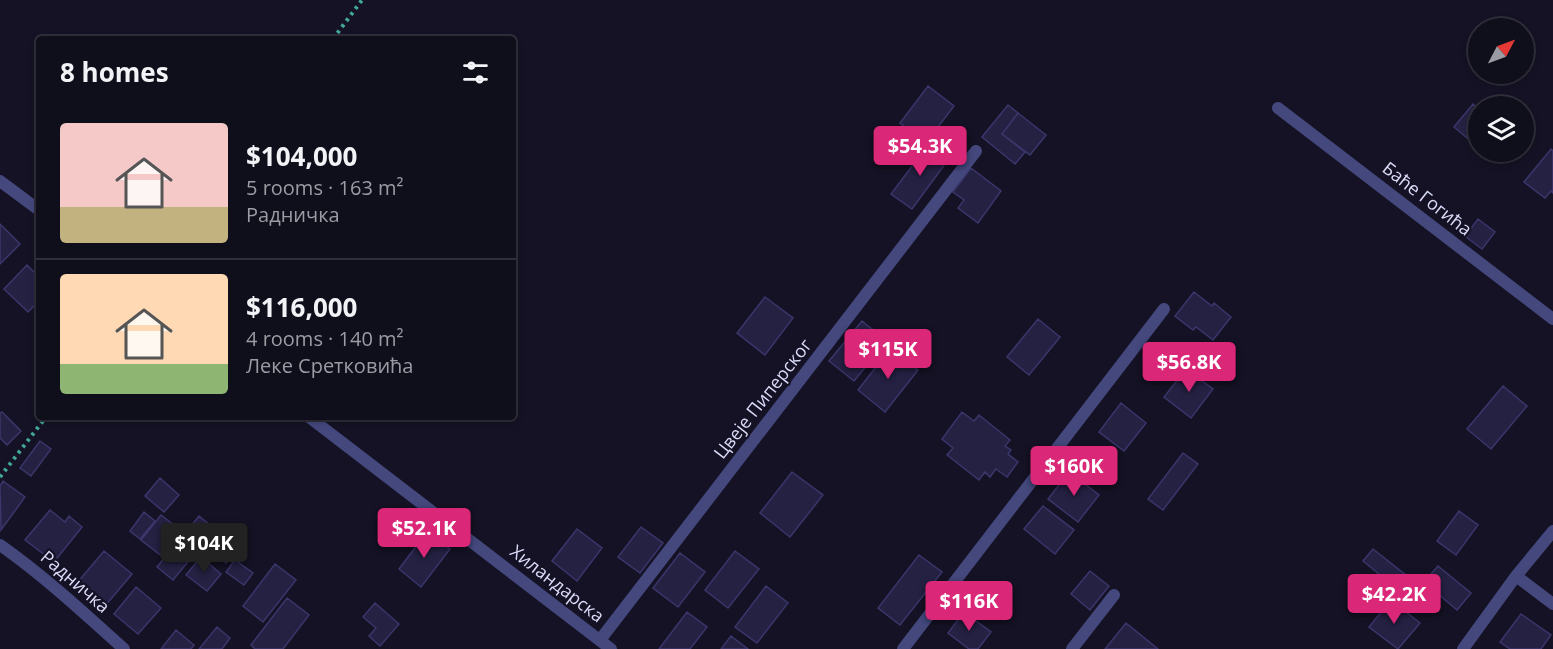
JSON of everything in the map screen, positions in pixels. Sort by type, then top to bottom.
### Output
[{"type":"street","name":"Баће Гогића","points":[[1278,108],[1553,319]]},
{"type":"street","name":"Цвеје Пиперског","points":[[600,640],[976,152]]},
{"type":"street","points":[[0,181],[36,208]]},
{"type":"street","points":[[903,649],[1164,309]]},
{"type":"street","name":"Хиландарска","points":[[313,420],[611,649]]},
{"type":"street","points":[[1463,649],[1516,576],[1553,531]]},
{"type":"street","name":"Радничка","points":[[0,545],[82,610],[124,649]]},
{"type":"street","points":[[1516,576],[1553,604]]},
{"type":"street","points":[[1072,649],[1114,595]]},
{"type":"path","points":[[335,36],[362,0]]},
{"type":"path","points":[[0,477],[44,420]]},
{"type":"building","points":[[928,86],[954,106],[926,143],[900,123]]},
{"type":"building","points":[[1008,105],[1018,113],[1002,134],[1025,152],[1015,164],[982,137]]},
{"type":"building","points":[[1468,110],[1468,139],[1454,127]]},
{"type":"building","points":[[1018,113],[1046,135],[1030,155],[1002,134]]},
{"type":"building","points":[[928,145],[948,160],[912,209],[891,194]]},
{"type":"building","points":[[1551,149],[1553,151],[1553,193],[1551,191],[1545,198],[1524,182]]},
{"type":"building","points":[[971,168],[1001,191],[978,223],[958,208],[964,200],[953,192]]},
{"type":"building","points":[[1478,219],[1495,232],[1482,249],[1465,236]]},
{"type":"building","points":[[0,224],[20,244],[0,264]]},
{"type":"building","points":[[27,265],[36,274],[36,304],[28,312],[4,289]]},
{"type":"building","points":[[1194,292],[1212,306],[1214,303],[1231,317],[1213,340],[1196,327],[1193,330],[1175,316]]},
{"type":"building","points":[[765,297],[793,318],[765,355],[737,333]]},
{"type":"building","points":[[1038,319],[1060,337],[1029,375],[1007,357]]},
{"type":"building","points":[[862,321],[887,341],[854,381],[829,361]]},
{"type":"building","points":[[891,348],[918,370],[885,412],[858,390]]},
{"type":"building","points":[[1186,369],[1213,389],[1191,418],[1164,397]]},
{"type":"building","points":[[1503,386],[1527,406],[1491,449],[1467,429]]},
{"type":"building","points":[[1121,403],[1146,423],[1124,451],[1099,432]]},
{"type":"building","points":[[2,412],[21,431],[7,445],[0,438],[0,413]]},
{"type":"building","points":[[962,412],[974,421],[979,415],[1010,440],[1005,446],[1011,450],[1008,454],[1018,462],[1007,477],[996,469],[990,477],[985,472],[979,480],[947,455],[953,448],[942,439]]},
{"type":"building","points":[[40,441],[51,449],[31,476],[20,468]]},
{"type":"building","points":[[1183,453],[1198,464],[1163,510],[1148,499]]},
{"type":"building","points":[[792,472],[823,495],[790,537],[760,513]]},
{"type":"building","points":[[1069,472],[1099,495],[1078,522],[1048,499]]},
{"type":"building","points":[[160,478],[179,495],[164,512],[145,496]]},
{"type":"building","points":[[3,481],[25,497],[1,530],[0,486]]},
{"type":"building","points":[[1043,506],[1074,530],[1055,554],[1024,529]]},
{"type":"building","points":[[50,510],[65,522],[69,516],[82,527],[54,562],[25,540]]},
{"type":"building","points":[[1459,511],[1478,525],[1456,555],[1437,541]]},
{"type":"building","points":[[144,512],[155,521],[140,539],[130,531]]},
{"type":"building","points":[[161,515],[183,532],[163,557],[141,540]]},
{"type":"building","points":[[199,516],[215,529],[173,580],[157,567]]},
{"type":"building","points":[[641,527],[663,543],[640,573],[618,557]]},
{"type":"building","points":[[224,529],[242,543],[226,563],[208,548]]},
{"type":"building","points":[[577,529],[602,548],[577,581],[552,561]]},
{"type":"building","points":[[427,532],[450,549],[421,587],[399,569]]},
{"type":"building","points":[[1373,549],[1412,580],[1402,593],[1363,561]]},
{"type":"building","points":[[104,551],[132,574],[105,606],[77,583]]},
{"type":"building","points":[[735,551],[759,569],[728,608],[705,590]]},
{"type":"building","points":[[680,553],[705,572],[678,607],[653,588]]},
{"type":"building","points":[[919,555],[942,572],[900,625],[878,608]]},
{"type":"building","points":[[201,557],[221,574],[207,591],[186,575]]},
{"type":"building","points":[[235,560],[253,573],[244,585],[226,572]]},
{"type":"building","points":[[275,564],[296,580],[263,622],[243,606]]},
{"type":"building","points":[[1438,566],[1471,593],[1457,610],[1424,582]]},
{"type":"building","points":[[1090,571],[1109,586],[1090,610],[1071,594]]},
{"type":"building","points":[[766,586],[788,603],[757,643],[735,627]]},
{"type":"building","points":[[136,587],[161,608],[138,634],[114,614]]},
{"type":"building","points":[[287,598],[309,615],[283,649],[255,649],[251,645]]},
{"type":"building","points":[[1391,600],[1420,623],[1398,649],[1369,627]]},
{"type":"building","points":[[375,603],[399,624],[380,646],[369,636],[376,628],[363,617]]},
{"type":"building","points":[[687,612],[707,627],[690,649],[659,649]]},
{"type":"building","points":[[964,612],[991,632],[978,649],[969,649],[948,633]]},
{"type":"building","points":[[1521,614],[1551,635],[1541,649],[1510,649],[1500,642]]},
{"type":"building","points":[[1126,623],[1158,649],[1105,649]]},
{"type":"building","points":[[217,627],[230,638],[222,649],[199,649]]},
{"type":"building","points":[[176,630],[194,645],[191,649],[161,649]]},
{"type":"building","points":[[731,636],[748,649],[721,649]]}]
